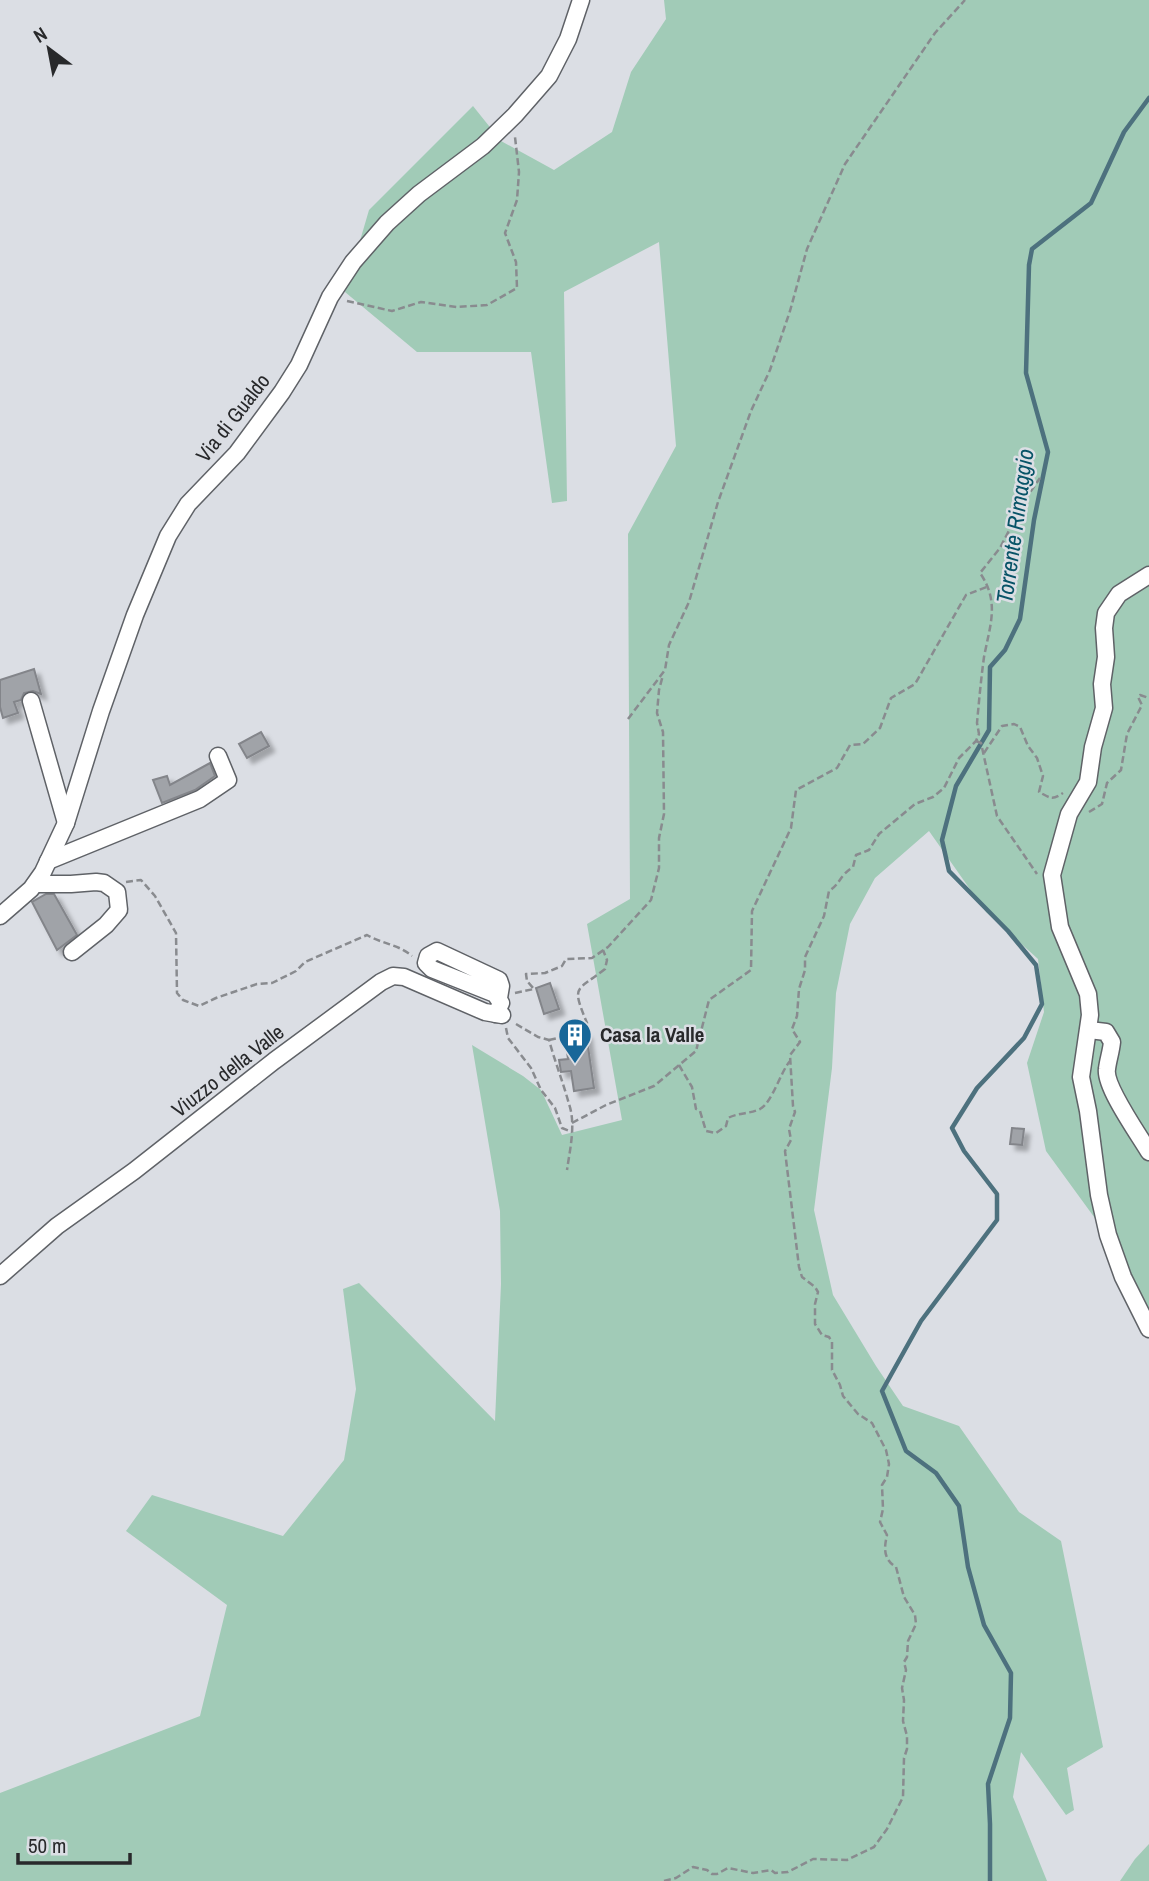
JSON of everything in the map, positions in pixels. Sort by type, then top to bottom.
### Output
[{"type":"street","name":"Via di Gualdo","points":[[0,916],[35,884],[66,823],[135,615],[168,536],[188,504],[237,453],[282,392],[299,365],[330,297],[353,262],[387,223],[419,194],[483,146],[550,76],[568,39],[580,0]]},
{"type":"street","points":[[1149,575],[1119,594],[1106,613],[1106,657],[1102,684],[1104,708],[1093,747],[1088,782],[1069,814],[1052,875],[1060,927],[1088,994],[1088,1030],[1081,1077],[1099,1195],[1108,1235],[1123,1277],[1149,1329]]},
{"type":"street","points":[[31,701],[66,823]]},
{"type":"street","points":[[48,861],[200,799],[229,780],[218,756]]},
{"type":"street","points":[[35,884],[96,881],[114,889],[119,898],[119,910],[106,925],[72,952]]},
{"type":"street","name":"Viuzzo della Valle","points":[[0,1276],[57,1226],[134,1171],[274,1061],[381,982],[393,976],[404,977],[485,1012],[502,1012]]},
{"type":"street","points":[[1088,1030],[1106,1032],[1112,1042],[1106,1070],[1108,1081],[1116,1100],[1149,1152]]},
{"type":"path","points":[[502,1012],[522,990],[534,989],[525,977],[526,974],[545,973],[562,967],[566,959],[592,958],[620,936],[650,900],[659,868],[659,838],[664,814],[663,732],[657,713],[659,690],[669,645],[689,602],[718,502],[751,411],[771,370],[807,249],[845,164],[935,33],[965,0]]},
{"type":"path","points":[[330,297],[392,312],[421,302],[457,307],[487,305],[517,288],[516,262],[505,233],[517,200],[519,172],[515,115]]},
{"type":"path","points":[[664,1881],[676,1878],[693,1867],[712,1874],[728,1868],[753,1873],[771,1870],[775,1873],[788,1872],[813,1858],[834,1860],[856,1857],[874,1847],[898,1810],[903,1797],[904,1758],[908,1736],[902,1721],[902,1688],[904,1662],[908,1641],[915,1629],[915,1615],[904,1597],[895,1567],[883,1548],[887,1535],[880,1522],[883,1509],[882,1485],[887,1477],[889,1464],[886,1450],[872,1423],[859,1414],[843,1396],[832,1370],[832,1342],[829,1337],[822,1335],[815,1324],[818,1292],[816,1287],[802,1277],[799,1267],[786,1151],[791,1140],[789,1129],[795,1112],[790,1055],[800,1042],[792,1029],[797,1016],[805,957],[824,916],[830,891],[842,874],[853,867],[856,855],[869,850],[879,834],[915,804],[933,797],[944,788],[959,758],[976,741],[979,734],[977,723],[984,657],[992,612],[989,586],[980,573],[1000,548],[1026,498],[1040,478]]},
{"type":"path","points":[[572,1124],[606,1105],[654,1086],[696,1051],[709,1000],[751,970],[752,911],[791,828],[796,790],[838,768],[850,745],[863,744],[880,728],[891,698],[915,684],[966,595],[989,586]]},
{"type":"path","points":[[628,719],[665,670]]},
{"type":"path","points":[[984,753],[1002,726],[1014,724],[1020,727],[1028,747],[1037,758],[1043,776],[1039,792],[1052,799],[1058,798],[1061,793],[1069,793],[1069,800],[1089,812],[1102,804],[1107,783],[1121,771],[1127,734],[1142,705],[1138,697],[1140,695],[1149,698]]},
{"type":"path","points":[[976,741],[981,743],[984,753],[997,816],[1041,880],[1054,892]]},
{"type":"path","points":[[114,889],[130,881],[145,882],[176,933],[177,993],[183,1000],[199,1006],[257,984],[272,983],[296,971],[305,962],[367,935],[377,941],[401,947],[415,958]]},
{"type":"path","points":[[502,1012],[538,1037],[549,1040],[579,1033],[587,1023],[577,996],[586,981],[605,969],[607,960],[603,949]]},
{"type":"path","points":[[502,1012],[508,1038],[531,1068],[541,1090],[555,1108],[562,1128],[572,1132]]},
{"type":"path","points":[[549,1040],[570,1104],[572,1132],[568,1170]]},
{"type":"path","points":[[679,1065],[692,1087],[696,1109],[700,1111],[704,1128],[716,1133],[726,1125],[728,1118],[743,1116],[765,1107],[790,1061]]},
{"type":"green space","points":[[664,0],[1149,0],[1149,1321],[1121,1254],[1046,1151],[1027,1063],[1044,1012],[1038,959],[986,912],[929,831],[875,878],[850,924],[836,993],[832,1068],[814,1210],[833,1295],[903,1406],[959,1426],[1019,1512],[1061,1541],[1103,1747],[1067,1768],[1074,1810],[1066,1815],[1021,1752],[1013,1797],[1047,1881],[0,1881],[0,1793],[200,1716],[227,1605],[126,1531],[152,1495],[283,1536],[344,1460],[356,1389],[343,1289],[359,1283],[495,1421],[501,1284],[500,1211],[472,1045],[541,1090],[562,1135],[622,1120],[587,924],[630,899],[628,534],[676,446],[659,242],[564,292],[567,501],[552,503],[531,352],[417,352],[345,292],[369,210],[473,106],[501,141],[554,170],[612,132],[631,72],[666,19]]},
{"type":"green space","points":[[1149,1844],[1149,1881],[1120,1881],[1135,1859]]},
{"type":"building","points":[[34,669],[41,694],[33,691],[24,693],[21,700],[14,702],[18,713],[3,718],[0,707],[0,680]]},
{"type":"building","points":[[261,732],[269,746],[247,758],[239,744]]},
{"type":"building","points":[[210,763],[215,776],[195,790],[162,803],[153,780],[167,776],[170,785]]},
{"type":"building","points":[[46,894],[54,894],[77,935],[57,950],[32,902]]},
{"type":"building","points":[[550,983],[559,1009],[544,1014],[536,988]]},
{"type":"building","name":"Casa la Valle","points":[[586,1033],[594,1088],[574,1091],[571,1071],[561,1072],[559,1060],[568,1059],[565,1036]]},
{"type":"building","points":[[1012,1128],[1024,1129],[1022,1145],[1010,1144]]},
{"type":"waterway","name":"Torrente Rimaggio","points":[[990,1881],[988,1784],[1010,1718],[1011,1673],[984,1625],[968,1567],[959,1506],[936,1473],[906,1451],[882,1391],[921,1321],[997,1220],[997,1194],[964,1151],[952,1128],[977,1088],[1024,1038],[1042,1004],[1036,965],[1008,931],[949,871],[942,840],[956,786],[989,730],[990,667],[1005,650],[1020,619],[1034,520],[1048,452],[1026,373],[1029,265],[1032,249],[1091,203],[1124,132],[1149,98]]},
{"type":"place","name":"Casa la Valle","points":[[575,1065]]}]
